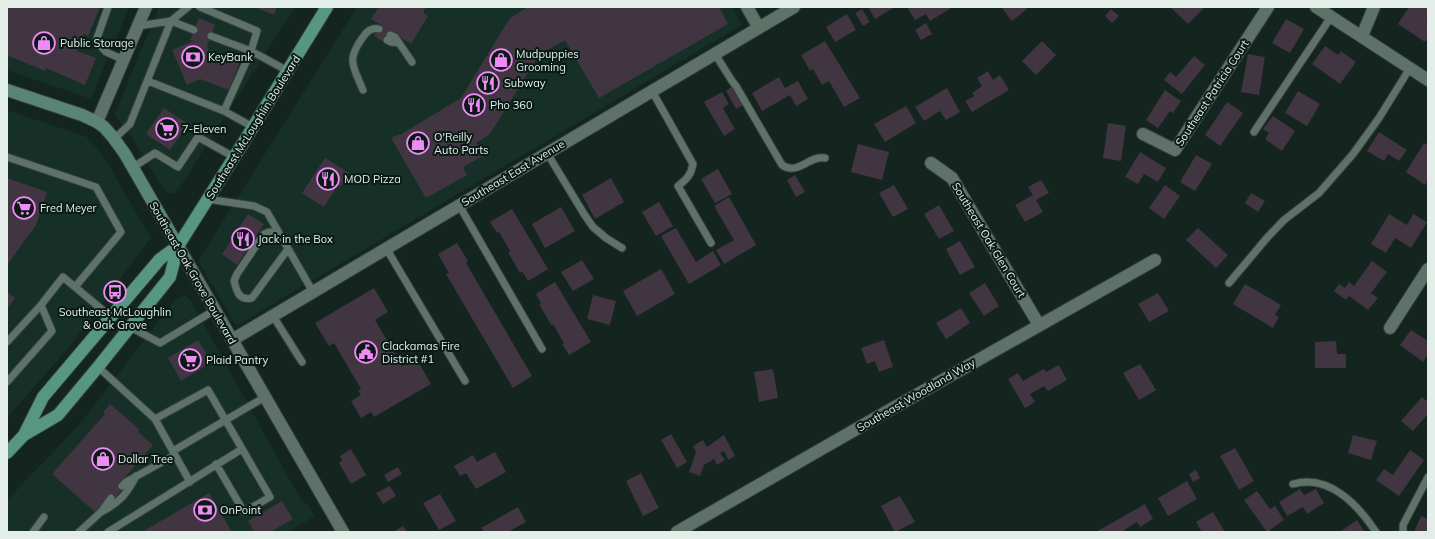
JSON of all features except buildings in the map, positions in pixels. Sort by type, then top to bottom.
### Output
[{"type":"main road","name":"Southeast McLoughlin Boulevard","points":[[7,453],[24,435],[58,415],[170,277],[178,246],[288,71],[324,8]]},
{"type":"main road","name":"Southeast Oak Grove Boulevard","points":[[7,90],[82,115],[97,122],[114,139],[178,246]]},
{"type":"main road","name":"Southeast McLoughlin Boulevard","points":[[24,435],[43,397],[160,259],[178,246]]},
{"type":"street","points":[[97,122],[146,7]]},
{"type":"street","points":[[747,7],[759,28]]},
{"type":"street","name":"Southeast East Avenue","points":[[232,340],[794,7]]},
{"type":"street","name":"Southeast Patricia Court","points":[[1143,134],[1175,150],[1268,7]]},
{"type":"street","points":[[1316,7],[1428,80]]},
{"type":"street","points":[[1362,36],[1374,7]]},
{"type":"street","name":"Southeast Oak Glen Court","points":[[931,163],[952,178],[1039,325]]},
{"type":"street","name":"Southeast Oak Grove Boulevard","points":[[178,246],[343,532]]},
{"type":"street","name":"Southeast Woodland Way","points":[[677,532],[1039,325],[1156,260]]},
{"type":"street","points":[[1390,328],[1428,269]]},
{"type":"lane","points":[[108,7],[96,41],[106,52],[124,60]]},
{"type":"lane","points":[[114,139],[130,124],[171,21],[188,7]]},
{"type":"lane","points":[[200,7],[257,31],[251,51],[224,111]]},
{"type":"lane","points":[[1254,132],[1331,17]]},
{"type":"lane","points":[[138,26],[171,21],[194,30]]},
{"type":"lane","points":[[363,90],[353,65],[353,53],[365,33],[374,31]]},
{"type":"lane","points":[[211,36],[251,51],[288,71]]},
{"type":"lane","points":[[388,38],[395,37],[412,62]]},
{"type":"lane","points":[[715,54],[736,86],[782,165],[790,168],[801,166],[821,157],[825,158]]},
{"type":"lane","points":[[1229,283],[1284,220],[1319,193],[1353,154],[1379,118],[1410,68]]},
{"type":"lane","points":[[148,81],[224,111],[253,127]]},
{"type":"lane","points":[[652,91],[693,164],[692,173],[678,186],[711,243]]},
{"type":"lane","points":[[132,168],[155,153],[178,167],[198,137],[234,157]]},
{"type":"lane","points":[[547,153],[593,227],[606,238],[622,248]]},
{"type":"lane","points":[[7,157],[96,187],[121,232],[75,287]]},
{"type":"lane","points":[[207,199],[254,206],[266,212],[313,292]]},
{"type":"lane","points":[[459,206],[542,348]]},
{"type":"lane","points":[[278,232],[269,232],[264,234],[237,274],[234,281],[237,291],[242,297],[246,300],[252,298],[288,249]]},
{"type":"lane","points":[[386,248],[465,381]]},
{"type":"lane","points":[[7,342],[41,306],[63,277],[112,316]]},
{"type":"lane","points":[[7,382],[52,331],[41,306]]},
{"type":"lane","points":[[130,327],[160,343],[215,310]]},
{"type":"lane","points":[[273,316],[302,362]]},
{"type":"lane","points":[[98,367],[155,419],[190,482]]},
{"type":"lane","points":[[155,419],[208,390],[270,497],[244,512],[216,464]]},
{"type":"lane","points":[[122,486],[126,482],[265,397]]},
{"type":"lane","points":[[108,532],[242,449]]},
{"type":"lane","points":[[101,512],[114,506],[128,491],[136,476]]},
{"type":"lane","points":[[1402,532],[1403,525],[1428,477]]},
{"type":"lane","points":[[1293,484],[1304,481],[1335,489],[1348,498],[1376,532]]},
{"type":"lane","points":[[79,532],[101,512],[111,498]]},
{"type":"lane","points":[[33,532],[44,517]]},
{"type":"shaded area","name":"Public Storage","points":[[7,7],[129,7],[91,99],[7,70]]},
{"type":"shaded area","points":[[159,7],[295,7],[178,190],[169,194],[164,190],[129,133],[116,117],[115,113]]},
{"type":"shaded area","points":[[357,7],[732,7],[742,25],[236,326],[198,261]]},
{"type":"shaded area","points":[[7,110],[87,137],[102,154],[151,238],[70,346],[7,418]]},
{"type":"shaded area","points":[[184,295],[191,301],[301,500],[308,505],[315,516],[288,532],[7,532],[7,500],[78,426],[176,299]]},
{"type":"place","name":"Public Storage","points":[[44,43]]},
{"type":"place","name":"KeyBank","points":[[193,57]]},
{"type":"place","name":"Mudpuppies Grooming","points":[[501,60]]},
{"type":"place","name":"Subway","points":[[488,83]]},
{"type":"place","name":"Pho 360","points":[[474,105]]},
{"type":"place","name":"7-Eleven","points":[[167,129]]},
{"type":"place","name":"O'Reilly Auto Parts","points":[[418,143]]},
{"type":"place","name":"MOD Pizza","points":[[328,179]]},
{"type":"place","name":"Fred Meyer","points":[[24,208]]},
{"type":"place","name":"Jack in the Box","points":[[243,239]]},
{"type":"place","name":"Southeast McLoughlin & Oak Grove","points":[[115,292]]},
{"type":"place","name":"Clackamas Fire District #1","points":[[366,352]]},
{"type":"place","name":"Plaid Pantry","points":[[190,360]]},
{"type":"place","name":"Dollar Tree","points":[[103,459]]},
{"type":"place","name":"OnPoint","points":[[205,510]]}]
